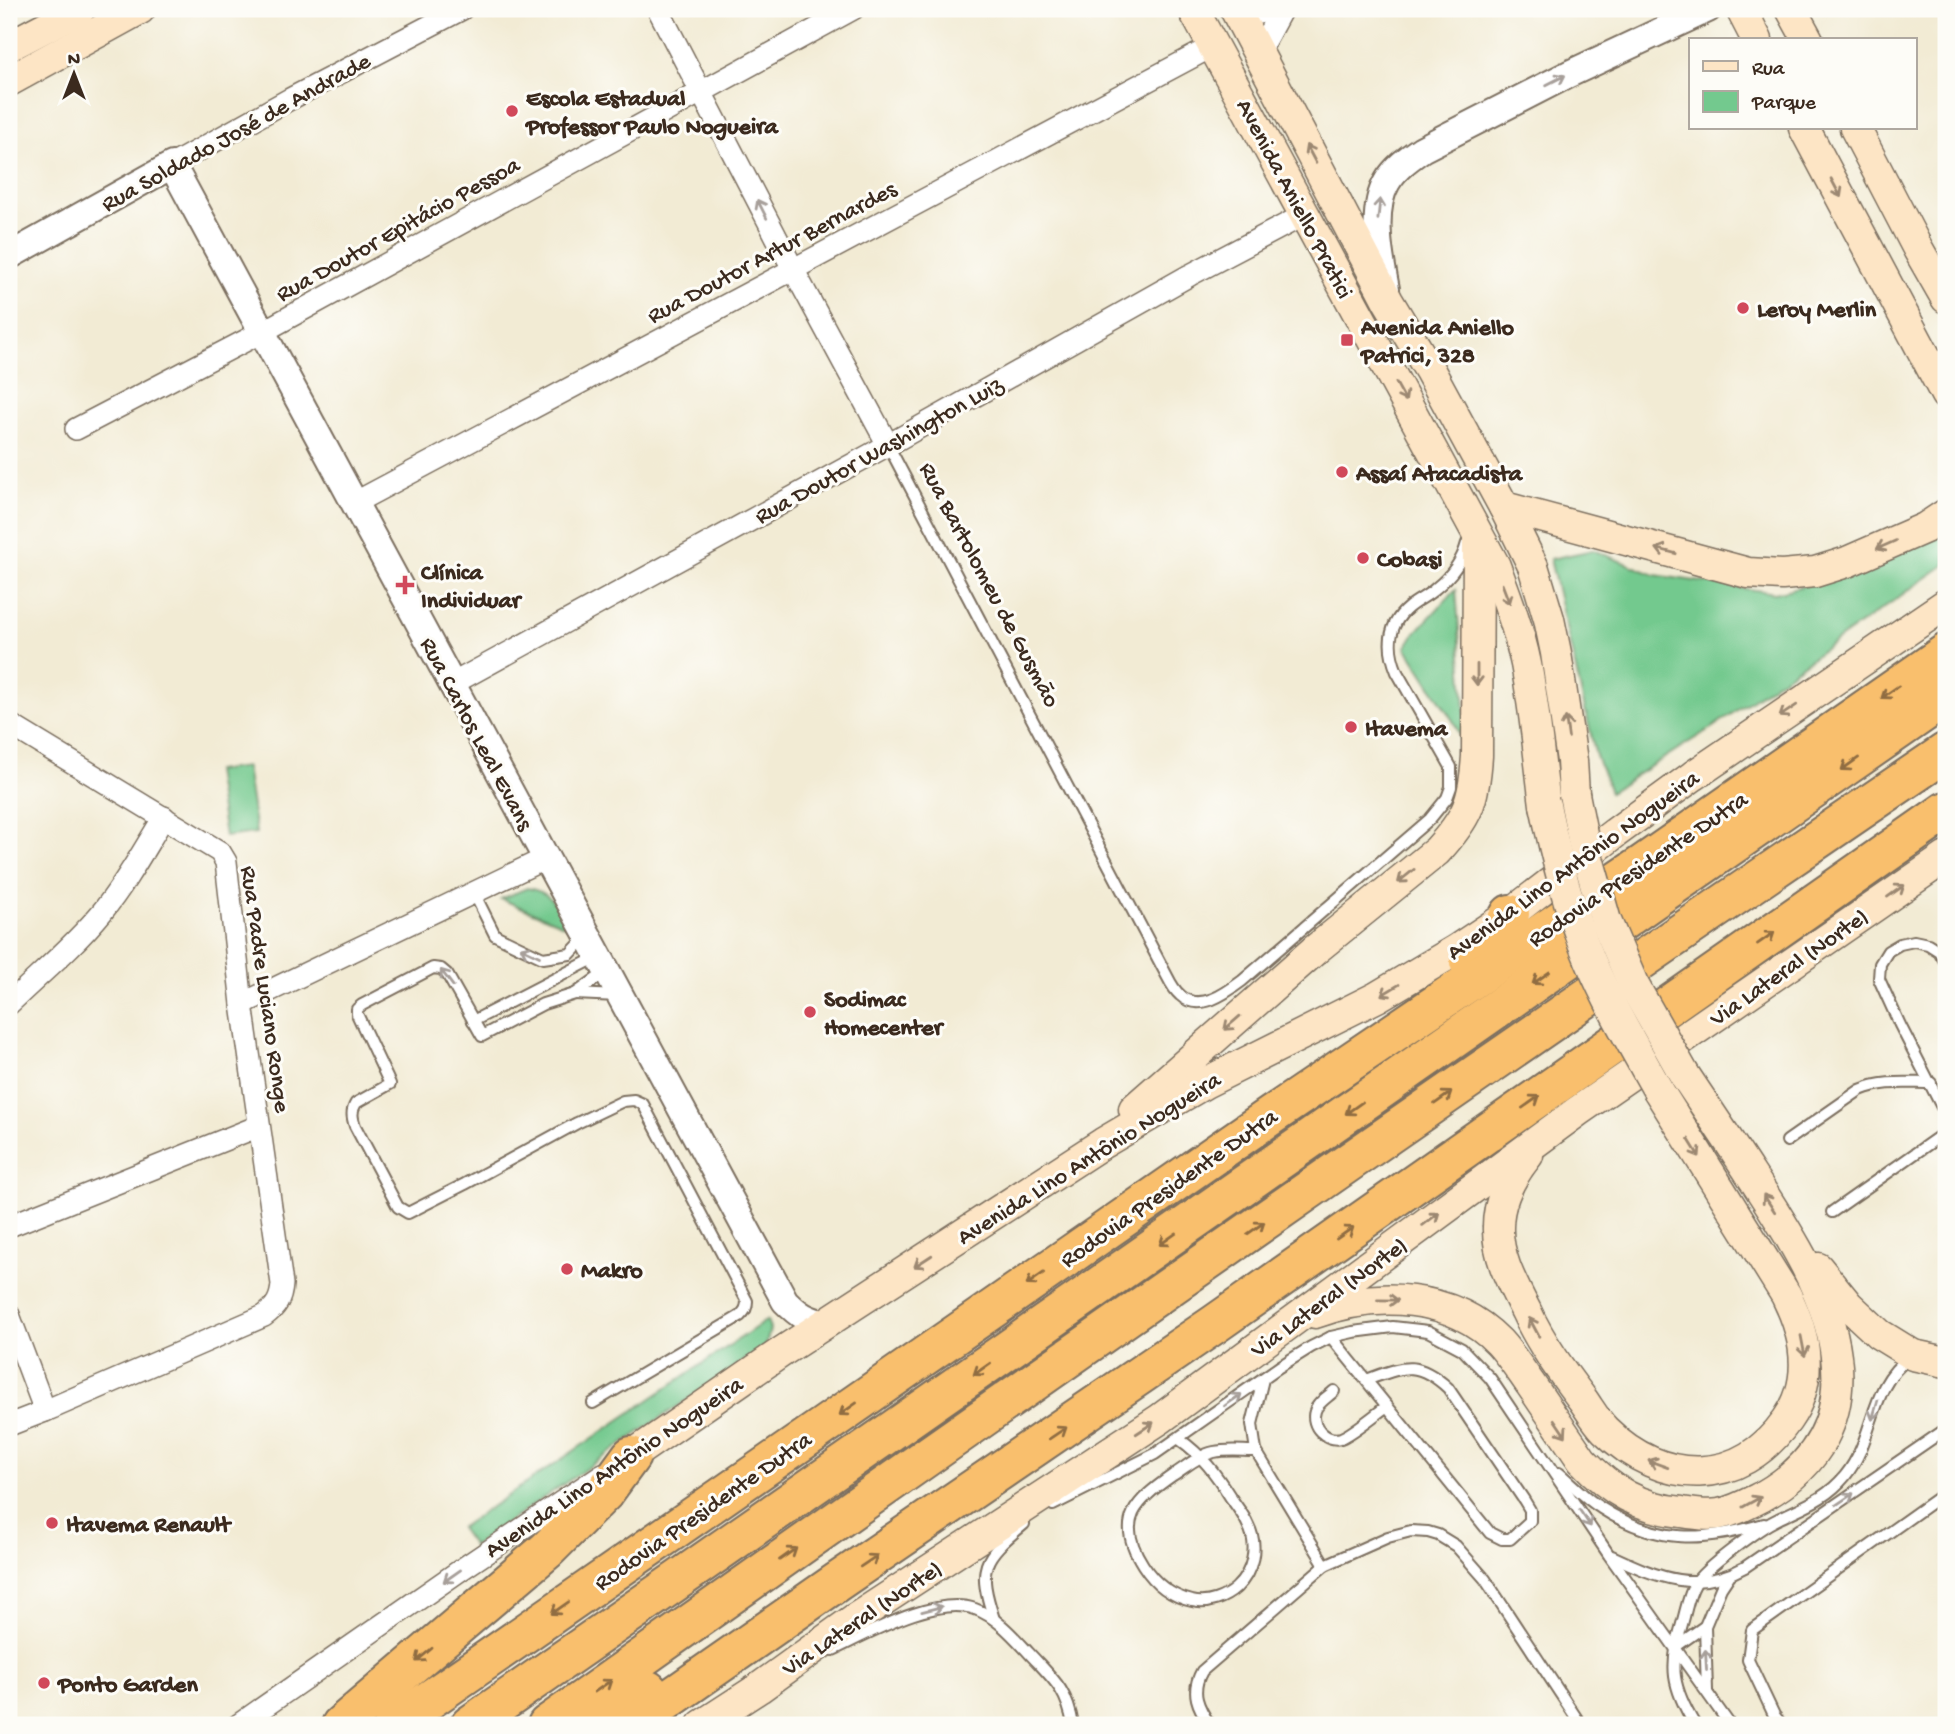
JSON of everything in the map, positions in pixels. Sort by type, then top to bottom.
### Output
[{"type":"highway","name":"Rodovia Presidente Dutra","points":[[393,1725],[1272,1115],[1639,867],[1946,653]]},
{"type":"highway","name":"Rodovia Presidente Dutra","points":[[470,1725],[1946,697]]},
{"type":"highway","points":[[547,1725],[1692,925],[1946,752]]},
{"type":"highway","points":[[1692,925],[1946,772]]},
{"type":"highway","points":[[632,1725],[1215,1324],[1946,811]]},
{"type":"highway","points":[[1272,1115],[1306,1076],[1495,943],[1510,914]]},
{"type":"highway","points":[[598,1725],[1164,1320],[1225,1250]]},
{"type":"highway","points":[[341,1725],[547,1550],[604,1493],[631,1456]]},
{"type":"main road","points":[[9,46],[80,9]]},
{"type":"main road","points":[[14,76],[140,9]]},
{"type":"main road","name":"Avenida Aniello Pratici","points":[[1194,9],[1495,566],[1511,607],[1525,664],[1554,850],[1590,959],[1607,998],[1658,1090],[1786,1295],[1797,1318],[1806,1360],[1796,1403],[1777,1434],[1754,1456],[1739,1464],[1690,1473],[1664,1467],[1646,1460],[1605,1430],[1541,1340],[1509,1276],[1499,1245],[1497,1228],[1500,1203],[1511,1178],[1523,1161],[1541,1141],[1578,1111]]},
{"type":"main road","points":[[1741,9],[1756,38]]},
{"type":"main road","points":[[1791,9],[1807,38]]},
{"type":"main road","name":"Avenida Aniello Pratici","points":[[1237,13],[1388,301],[1436,382],[1533,566],[1556,653],[1572,761],[1574,794],[1584,844],[1606,921],[1633,984],[1684,1073],[1788,1232]]},
{"type":"main road","points":[[1805,130],[1946,395]]},
{"type":"main road","points":[[1856,130],[1946,298]]},
{"type":"main road","points":[[1881,273],[1918,249]]},
{"type":"main road","points":[[1504,507],[1748,573],[1782,575],[1815,572],[1847,562],[1925,528],[1946,514]]},
{"type":"main road","points":[[1103,1143],[1142,1102],[1305,959],[1437,851],[1468,812],[1476,776],[1477,756],[1475,529]]},
{"type":"main road","name":"Avenida Lino Antônio Nogueira","points":[[631,1456],[783,1351],[1103,1143],[1205,1083],[1377,997],[1456,950],[1510,914],[1693,776],[1946,604]]},
{"type":"main road","name":"Via Lateral (Norte)","points":[[702,1725],[759,1688],[856,1618],[1160,1419],[1578,1111],[1946,857]]},
{"type":"main road","points":[[1298,1319],[1353,1303],[1395,1299],[1424,1303],[1465,1317],[1500,1343],[1582,1460],[1620,1494],[1659,1510],[1703,1515],[1720,1514],[1742,1507],[1769,1492],[1800,1468],[1815,1453],[1835,1405],[1839,1383],[1832,1333],[1825,1308],[1788,1232]]},
{"type":"main road","points":[[1788,1232],[1848,1305],[1879,1334],[1913,1355],[1946,1362]]},
{"type":"street","name":"Rua Soldado José de Andrade","points":[[9,256],[290,99],[462,9]]},
{"type":"street","name":"Rua Bartolomeu de Gusmão","points":[[658,9],[888,445]]},
{"type":"street","name":"Rua Doutor Epitácio Pessoa","points":[[76,429],[262,332],[853,9]]},
{"type":"street","points":[[1237,13],[1280,9]]},
{"type":"street","points":[[1258,52],[1280,9]]},
{"type":"street","points":[[1388,301],[1378,226],[1380,200],[1385,184],[1407,159],[1569,74],[1708,9]]},
{"type":"street","name":"Rua Doutor Artur Bernardes","points":[[354,502],[1213,46]]},
{"type":"street","name":"Rua Carlos Leal Evans","points":[[172,165],[785,1301],[789,1323],[783,1351]]},
{"type":"street","name":"Rua Doutor Washington Luiz","points":[[452,684],[888,445],[1190,275],[1304,215]]},
{"type":"street","name":"Rua Padre Luciano Ronge","points":[[9,724],[220,852],[226,862],[242,1004],[282,1295],[274,1308],[264,1315],[45,1412]]},
{"type":"street","points":[[9,1004],[75,942],[101,913],[121,887],[164,817]]},
{"type":"street","points":[[242,1004],[546,858]]},
{"type":"street","points":[[9,1226],[259,1126]]},
{"type":"street","name":"Rua Carlos Leal Evans","points":[[785,1301],[809,1321],[825,1324]]},
{"type":"street","points":[[9,1315],[45,1412],[9,1426]]},
{"type":"street","name":"Avenida Lino Antônio Nogueira","points":[[238,1725],[631,1456]]},
{"type":"lane","name":"Rua Bartolomeu de Gusmão","points":[[888,445],[1167,976],[1181,997],[1191,1000],[1207,1001],[1235,987],[1430,819],[1447,798],[1451,787],[1451,767],[1397,672],[1391,658],[1390,643],[1392,628],[1398,618],[1445,580],[1464,555],[1475,529]]},
{"type":"lane","points":[[474,893],[495,935],[543,958],[598,954]]},
{"type":"lane","points":[[1946,963],[1939,951],[1928,944],[1900,944],[1888,951],[1880,964],[1879,979],[1946,1115]]},
{"type":"lane","points":[[575,994],[598,954]]},
{"type":"lane","points":[[473,1021],[598,954]]},
{"type":"lane","points":[[593,1403],[740,1315],[747,1304],[643,1104],[634,1100],[623,1101],[408,1213],[398,1207],[355,1126],[352,1115],[352,1108],[356,1103],[390,1084],[357,1014],[359,1007],[433,968],[447,974],[482,1036],[543,1004],[575,994],[621,996]]},
{"type":"lane","points":[[1787,1141],[1871,1085],[1931,1083]]},
{"type":"lane","points":[[1832,1212],[1940,1136],[1946,1124]]},
{"type":"lane","points":[[856,1618],[1041,1512],[1135,1465],[1311,1347],[1331,1337],[1353,1332],[1393,1327],[1428,1331],[1462,1349],[1490,1378],[1609,1555],[1730,1725]]},
{"type":"lane","points":[[1331,1337],[1490,1533],[1502,1539],[1510,1539],[1530,1521],[1530,1510],[1524,1500],[1448,1388],[1432,1374],[1408,1368],[1366,1380]]},
{"type":"lane","points":[[1546,1462],[1599,1507],[1631,1525],[1660,1535],[1693,1538],[1729,1534],[1775,1520],[1818,1501],[1843,1478],[1860,1453],[1884,1386],[1898,1366],[1913,1355]]},
{"type":"lane","points":[[1262,1379],[1252,1424],[1256,1451],[1325,1565]]},
{"type":"lane","points":[[1334,1391],[1316,1407],[1313,1415],[1321,1433],[1332,1438],[1344,1437],[1387,1406]]},
{"type":"lane","points":[[1609,1555],[1667,1578],[1695,1582],[1729,1576],[1946,1429]]},
{"type":"lane","points":[[1179,1438],[1201,1456],[1212,1468],[1248,1524],[1253,1537],[1251,1566],[1245,1579],[1233,1591],[1217,1600],[1198,1602],[1182,1599],[1164,1590],[1149,1575],[1134,1552],[1129,1535],[1130,1519],[1137,1504],[1149,1491],[1201,1456],[1228,1450],[1256,1451]]},
{"type":"lane","points":[[1782,1725],[1774,1715],[1748,1660],[1752,1630],[1946,1492]]},
{"type":"lane","points":[[994,1619],[984,1580],[987,1562],[1004,1540],[1041,1512]]},
{"type":"lane","points":[[1695,1725],[1676,1688],[1674,1671],[1675,1647],[1689,1597],[1695,1582],[1721,1558],[1775,1520]]},
{"type":"lane","points":[[1210,1725],[1198,1703],[1196,1693],[1196,1681],[1202,1671],[1325,1565],[1388,1537],[1410,1531],[1428,1531],[1438,1535],[1472,1562],[1581,1725]]},
{"type":"lane","points":[[1707,1693],[1705,1626],[1729,1576]]},
{"type":"lane","points":[[759,1688],[804,1662],[904,1618],[939,1607],[964,1606],[994,1619],[1016,1639],[1061,1689],[1069,1705],[1073,1725]]},
{"type":"lane","points":[[1675,1647],[1705,1626]]},
{"type":"green space","points":[[1946,525],[1946,564],[1713,727],[1610,792],[1596,756],[1550,559],[1593,550],[1655,575],[1775,593],[1824,581]]},
{"type":"green space","points":[[1456,589],[1467,737],[1464,748],[1455,724],[1406,647],[1415,633]]},
{"type":"green space","points":[[246,767],[256,833],[225,837],[215,771]]},
{"type":"green space","points":[[527,888],[548,896],[566,926],[501,899]]},
{"type":"green space","points":[[767,1320],[770,1329],[766,1346],[473,1546],[460,1528]]},
{"type":"place","name":"Escola Estadual Professor Paulo Nogueira","points":[[512,111]]},
{"type":"place","name":"Leroy Merlin","points":[[1743,308]]},
{"type":"place","name":"Avenida Aniello Patrici, 328","points":[[1347,340]]},
{"type":"place","name":"Assaí Atacadista","points":[[1342,472]]},
{"type":"place","name":"Cobasi","points":[[1363,558]]},
{"type":"place","name":"Clínica Individuar","points":[[405,585]]},
{"type":"place","name":"Itavema","points":[[1351,727]]},
{"type":"place","name":"Sodimac Homecenter","points":[[810,1012]]},
{"type":"place","name":"Makro","points":[[567,1269]]},
{"type":"place","name":"Itavema Renault","points":[[52,1523]]},
{"type":"place","name":"Ponto Garden","points":[[44,1683]]}]
